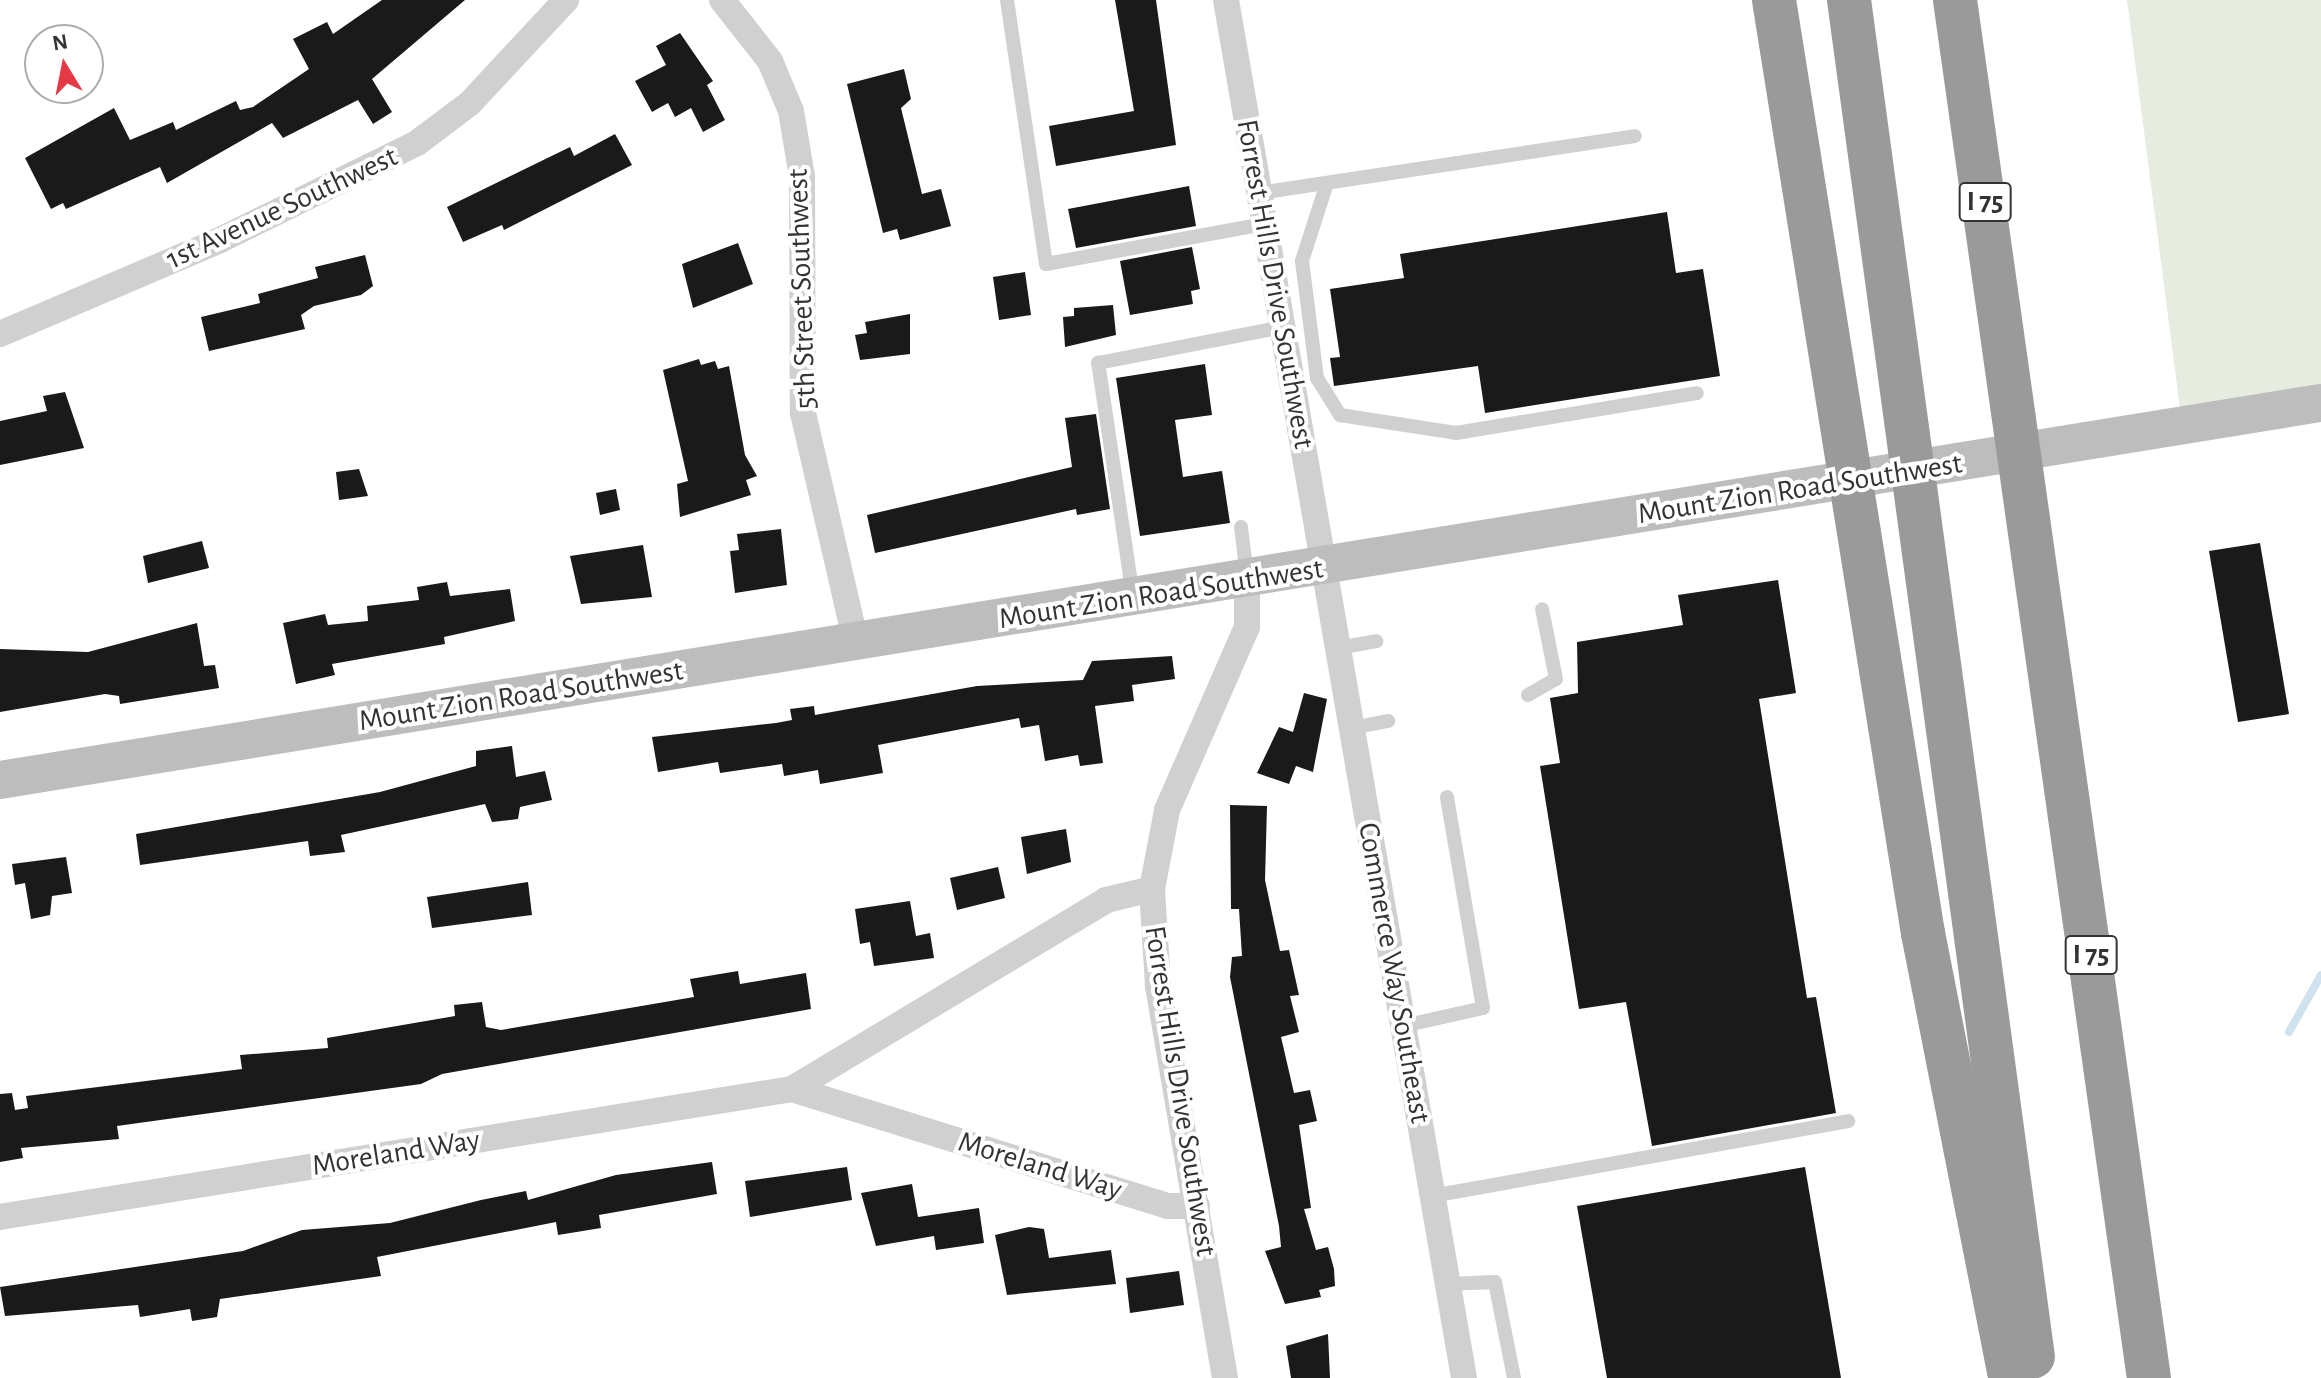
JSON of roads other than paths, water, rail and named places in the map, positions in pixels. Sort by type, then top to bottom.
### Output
[{"type":"highway","points":[[1774,0],[1923,933],[2010,1378]]},
{"type":"highway","points":[[1849,0],[1905,385],[2036,1378]]},
{"type":"highway","name":"I 75","points":[[1955,0],[2015,403],[2149,1378]]},
{"type":"street","name":"1st Avenue Southwest","points":[[0,334],[341,185],[417,143],[470,103],[566,0]]},
{"type":"street","name":"5th Street Southwest","points":[[722,0],[770,61],[791,111],[802,177],[803,413],[856,643]]},
{"type":"street","name":"Forrest Hills Drive Southwest","points":[[1226,0],[1324,568]]},
{"type":"street","name":"Mount Zion Road Southwest","points":[[0,780],[1247,581],[2321,403]]},
{"type":"street","name":"Commerce Way Southeast","points":[[1324,568],[1464,1378]]},
{"type":"street","name":"Forrest Hills Drive Southwest","points":[[1225,1378],[1158,985],[1152,889],[1167,810],[1247,627],[1247,581]]},
{"type":"street","name":"Moreland Way","points":[[0,1217],[792,1089],[1106,900],[1152,889]]},
{"type":"street","name":"Moreland Way","points":[[792,1089],[1168,1206],[1197,1206]]},
{"type":"lane","points":[[1007,0],[1046,264],[1265,224]]},
{"type":"lane","points":[[1259,193],[1635,136]]},
{"type":"lane","points":[[1327,183],[1302,261],[1317,378],[1340,415],[1375,426],[1456,433],[1697,393]]},
{"type":"lane","points":[[1134,598],[1098,363],[1283,327]]},
{"type":"lane","points":[[1241,527],[1247,581]]},
{"type":"lane","points":[[1528,695],[1556,679],[1542,609]]},
{"type":"lane","points":[[1338,648],[1376,641]]},
{"type":"lane","points":[[1352,728],[1388,721]]},
{"type":"lane","points":[[1403,1026],[1483,1008],[1447,797]]},
{"type":"lane","points":[[1432,1196],[1848,1121]]},
{"type":"lane","points":[[1447,1284],[1495,1282],[1514,1378]]},
{"type":"waterway","points":[[2289,1032],[2321,975]]}]
